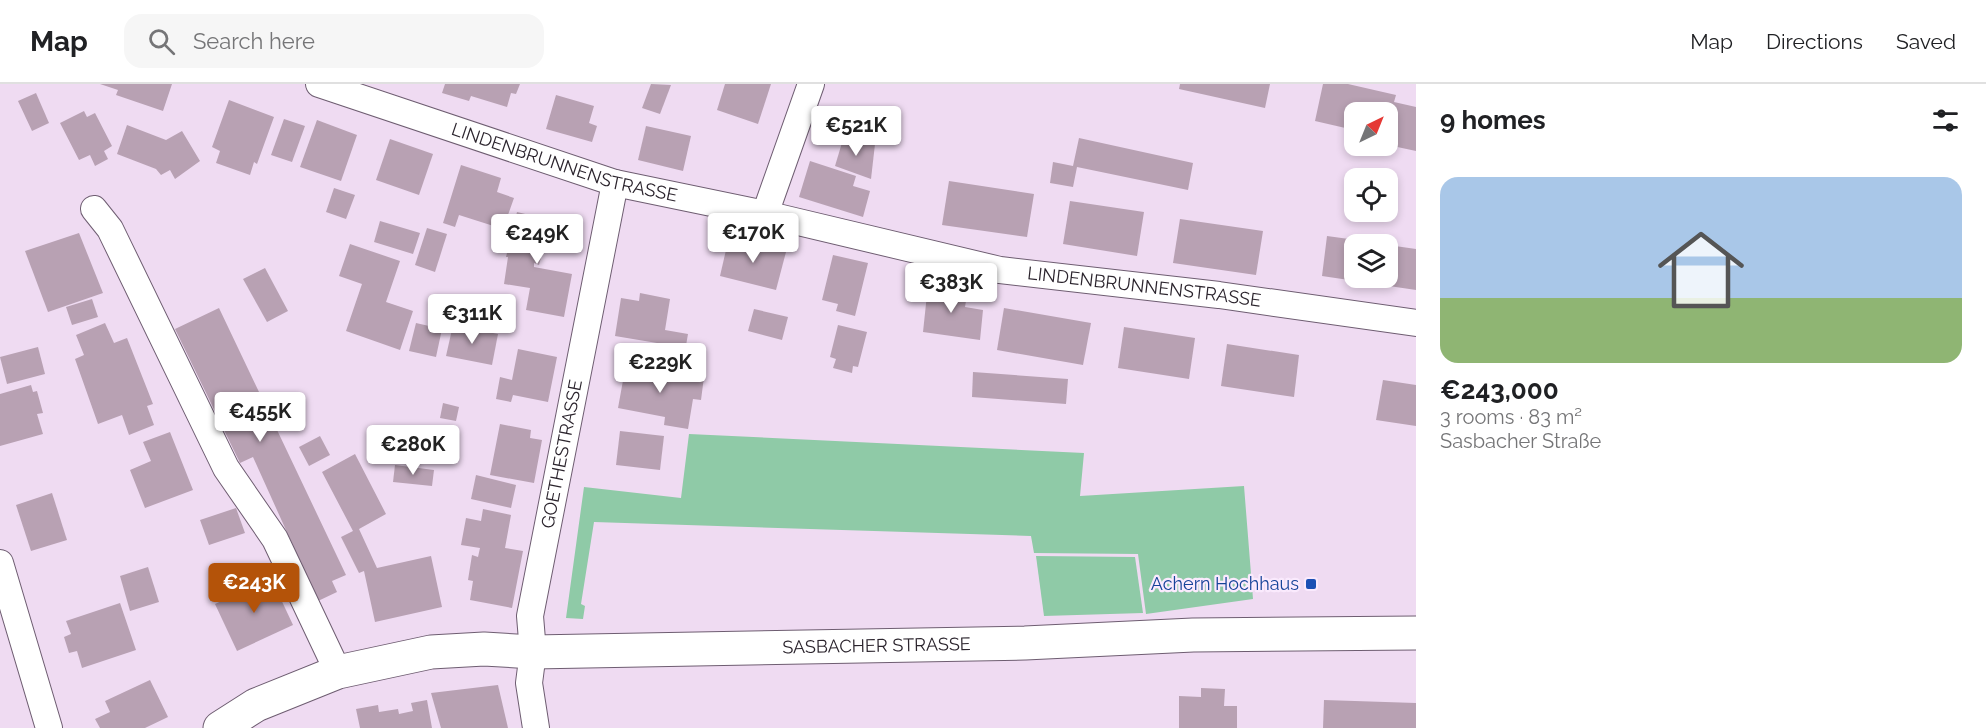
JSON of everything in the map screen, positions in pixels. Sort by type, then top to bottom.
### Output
[{"type":"street","name":"LINDENBRUNNENSTRASSE","points":[[319,84],[615,183],[765,214],[1000,270],[1219,295],[1416,323]]},
{"type":"street","points":[[765,214],[811,84]]},
{"type":"street","name":"GOETHESTRASSE","points":[[536,728],[529,683],[533,652],[530,616],[615,183]]},
{"type":"street","points":[[94,209],[110,229],[226,468],[275,539],[338,672]]},
{"type":"street","points":[[0,563],[49,728]]},
{"type":"street","name":"SASBACHER STRASSE","points":[[220,728],[256,705],[338,672],[431,652],[484,649],[533,652],[1025,643],[1193,635],[1416,633]]},
{"type":"green space","points":[[689,434],[1084,453],[1080,496],[1244,486],[1253,599],[1146,614],[1138,554],[1034,553],[1031,536],[594,522],[581,604],[585,606],[583,619],[566,618],[584,487],[681,498]]},
{"type":"green space","points":[[1036,556],[1135,557],[1143,613],[1044,616]]},
{"type":"building","points":[[100,84],[172,84],[163,111],[116,95],[118,90]]},
{"type":"building","points":[[445,84],[520,84],[516,94],[511,93],[507,107],[471,96],[469,101],[442,93]]},
{"type":"building","points":[[651,84],[671,85],[660,114],[642,108]]},
{"type":"building","points":[[725,84],[771,84],[758,124],[717,110]]},
{"type":"building","points":[[1180,84],[1270,84],[1265,108],[1179,89]]},
{"type":"building","points":[[1323,84],[1348,84],[1396,95],[1394,102],[1344,102],[1344,128],[1315,121]]},
{"type":"building","points":[[36,93],[49,123],[32,131],[18,101]]},
{"type":"building","points":[[556,95],[594,106],[589,123],[597,126],[592,142],[546,129]]},
{"type":"building","points":[[229,100],[274,117],[257,164],[254,162],[250,175],[216,163],[220,151],[212,147]]},
{"type":"building","points":[[1398,103],[1416,107],[1416,151],[1398,147]]},
{"type":"building","points":[[84,111],[87,117],[95,113],[112,146],[104,151],[108,159],[95,166],[90,155],[79,160],[60,123]]},
{"type":"building","points":[[284,119],[305,126],[292,162],[271,155]]},
{"type":"building","points":[[317,120],[357,135],[341,181],[300,167]]},
{"type":"building","points":[[127,125],[166,140],[182,131],[200,161],[175,179],[170,170],[161,175],[156,169],[117,154]]},
{"type":"building","points":[[646,126],[691,136],[683,171],[638,160]]},
{"type":"building","points":[[844,136],[875,144],[871,179],[835,166]]},
{"type":"building","points":[[1079,138],[1193,163],[1188,190],[1077,167],[1073,187],[1050,183],[1053,162],[1073,166]]},
{"type":"building","points":[[390,139],[433,154],[419,195],[376,180]]},
{"type":"building","points":[[810,161],[856,176],[853,186],[870,191],[863,217],[799,197]]},
{"type":"building","points":[[461,165],[501,178],[497,192],[514,198],[503,229],[459,215],[455,227],[443,223]]},
{"type":"building","points":[[949,181],[1034,194],[1027,237],[942,225]]},
{"type":"building","points":[[334,188],[355,195],[346,219],[326,212]]},
{"type":"building","points":[[1070,201],[1144,212],[1137,256],[1063,244]]},
{"type":"building","points":[[517,212],[554,221],[555,216],[566,218],[564,233],[552,230],[550,239],[546,238],[539,265],[534,263],[534,267],[572,274],[564,317],[526,310],[530,288],[504,284],[508,257],[506,257]]},
{"type":"building","points":[[1180,219],[1263,231],[1256,275],[1173,263]]},
{"type":"building","points":[[380,221],[420,233],[413,254],[374,242]]},
{"type":"building","points":[[427,228],[447,234],[435,272],[415,265]]},
{"type":"building","points":[[79,233],[103,293],[48,312],[25,251]]},
{"type":"building","points":[[1327,236],[1344,238],[1344,279],[1322,276]]},
{"type":"building","points":[[729,237],[786,252],[776,290],[720,276]]},
{"type":"building","points":[[350,244],[400,261],[386,302],[413,311],[400,350],[346,331],[362,284],[339,276]]},
{"type":"building","points":[[1398,246],[1416,249],[1416,290],[1398,287]]},
{"type":"building","points":[[833,255],[868,263],[855,316],[836,311],[838,304],[822,300]]},
{"type":"building","points":[[265,268],[288,311],[267,322],[243,279]]},
{"type":"building","points":[[928,285],[968,289],[965,307],[983,310],[980,340],[923,332]]},
{"type":"building","points":[[640,293],[670,299],[665,330],[688,334],[683,363],[660,359],[663,344],[615,336],[621,298],[639,301]]},
{"type":"building","points":[[456,298],[481,304],[478,318],[452,311]]},
{"type":"building","points":[[92,299],[98,317],[72,325],[66,307]]},
{"type":"building","points":[[219,308],[346,575],[332,581],[337,592],[318,601],[253,457],[240,463],[175,329]]},
{"type":"building","points":[[1004,308],[1091,323],[1083,365],[997,350]]},
{"type":"building","points":[[754,309],[788,317],[782,340],[748,331]]},
{"type":"building","points":[[105,323],[114,343],[127,338],[153,404],[147,406],[154,425],[129,435],[122,415],[98,424],[75,359],[84,355],[76,335]]},
{"type":"building","points":[[416,323],[442,329],[436,357],[409,351]]},
{"type":"building","points":[[453,325],[498,334],[492,365],[446,356]]},
{"type":"building","points":[[838,325],[867,332],[858,367],[853,366],[852,373],[833,368],[836,359],[830,357]]},
{"type":"building","points":[[1124,327],[1195,338],[1189,379],[1118,368]]},
{"type":"building","points":[[1227,344],[1299,355],[1294,397],[1221,386]]},
{"type":"building","points":[[38,347],[45,374],[7,384],[0,357]]},
{"type":"building","points":[[518,349],[557,357],[548,402],[513,395],[511,402],[496,399],[500,377],[512,380]]},
{"type":"building","points":[[626,364],[674,373],[673,377],[683,379],[683,374],[704,377],[701,400],[693,399],[688,429],[664,425],[665,417],[618,408]]},
{"type":"building","points":[[973,372],[1068,379],[1066,404],[972,397]]},
{"type":"building","points":[[1383,380],[1416,385],[1416,426],[1376,420]]},
{"type":"building","points":[[31,385],[33,392],[37,391],[43,413],[37,414],[43,434],[0,446],[0,394]]},
{"type":"building","points":[[443,403],[459,407],[456,421],[440,418]]},
{"type":"building","points":[[500,424],[531,430],[530,438],[542,440],[534,483],[490,475]]},
{"type":"building","points":[[620,431],[664,436],[660,470],[616,465]]},
{"type":"building","points":[[170,432],[193,490],[145,508],[130,470],[151,461],[143,442]]},
{"type":"building","points":[[320,436],[330,455],[309,466],[299,447]]},
{"type":"building","points":[[355,454],[386,514],[359,529],[377,568],[431,556],[442,607],[375,622],[364,571],[359,573],[341,537],[353,531],[322,472]]},
{"type":"building","points":[[395,465],[434,470],[432,486],[393,482]]},
{"type":"building","points":[[476,475],[516,485],[511,508],[471,499]]},
{"type":"building","points":[[52,493],[67,540],[31,551],[16,505]]},
{"type":"building","points":[[236,508],[245,533],[209,545],[200,520]]},
{"type":"building","points":[[483,509],[511,515],[505,548],[523,551],[512,608],[470,600],[473,581],[468,580],[472,555],[478,557],[480,548],[461,545],[466,518],[481,521]]},
{"type":"building","points":[[148,567],[159,602],[130,611],[120,576]]},
{"type":"building","points":[[271,578],[293,625],[237,651],[215,604]]},
{"type":"building","points":[[120,603],[136,650],[82,668],[77,651],[69,653],[64,637],[71,634],[66,621]]},
{"type":"building","points":[[150,680],[168,717],[145,728],[100,728],[95,719],[110,712],[105,701]]},
{"type":"building","points":[[498,685],[508,728],[441,728],[431,693]]},
{"type":"building","points":[[1201,688],[1225,689],[1224,706],[1237,706],[1237,728],[1179,728],[1179,696],[1201,697]]},
{"type":"building","points":[[427,700],[432,728],[360,728],[356,709],[378,705],[379,712],[398,709],[399,714],[413,711],[411,703]]},
{"type":"building","points":[[1324,700],[1416,703],[1416,728],[1323,728]]},
{"type":"place","name":"Achern Hochhaus","points":[[1311,584]]}]
